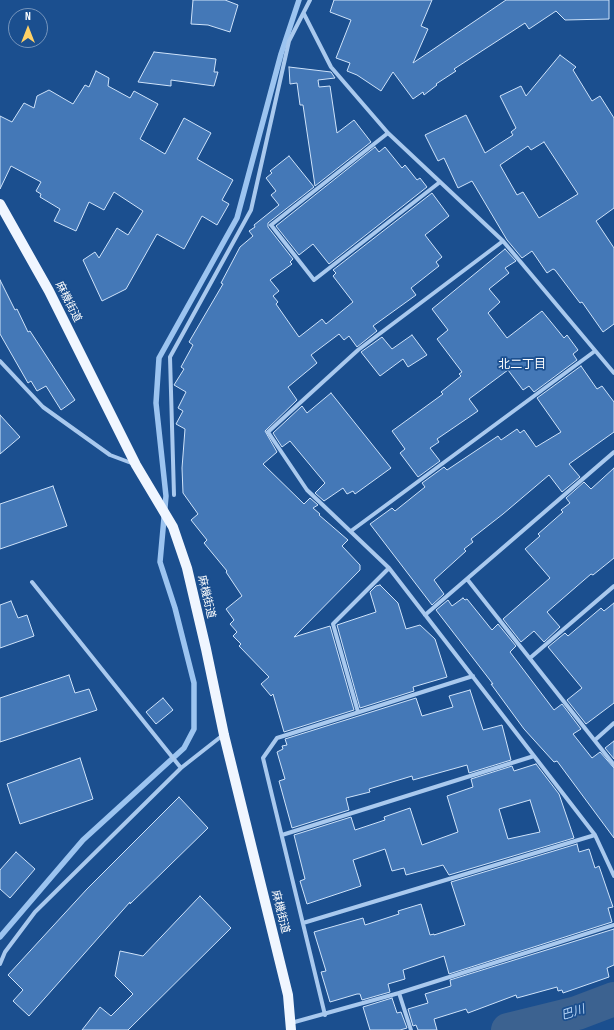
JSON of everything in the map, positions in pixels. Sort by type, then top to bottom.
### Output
[{"type":"main road","name":"麻機街道","points":[[0,204],[49,291],[136,465],[173,527],[187,568],[224,735],[288,995],[292,1028]]},
{"type":"street","points":[[174,495],[170,357],[251,210],[289,41],[310,0]]},
{"type":"street","points":[[304,14],[331,67],[388,133],[503,241],[614,373]]},
{"type":"street","points":[[388,133],[271,225],[314,280],[440,182]]},
{"type":"street","points":[[503,241],[358,350],[268,432],[307,490],[389,568],[595,835],[614,876]]},
{"type":"street","points":[[351,531],[595,351]]},
{"type":"street","points":[[0,361],[43,407],[110,455],[136,465]]},
{"type":"street","points":[[425,615],[614,452]]},
{"type":"street","points":[[358,712],[333,624],[389,568]]},
{"type":"street","points":[[467,579],[614,765]]},
{"type":"street","points":[[32,582],[181,768]]},
{"type":"street","points":[[530,658],[614,586]]},
{"type":"street","points":[[325,1014],[263,758],[277,738],[473,676]]},
{"type":"street","points":[[595,740],[614,723]]},
{"type":"street","points":[[0,964],[5,952],[35,912],[181,768],[224,735]]},
{"type":"street","points":[[282,835],[534,756]]},
{"type":"street","points":[[303,923],[595,835]]},
{"type":"street","points":[[292,1028],[325,1014],[399,993],[614,925]]},
{"type":"street","points":[[399,993],[411,1030]]},
{"type":"building","points":[[193,0],[225,0],[238,5],[230,32],[208,25],[191,24]]},
{"type":"building","points":[[334,0],[432,0],[421,26],[428,29],[413,63],[506,0],[609,0],[609,19],[565,20],[556,11],[529,29],[525,23],[454,69],[456,71],[436,84],[437,85],[424,95],[423,92],[413,99],[393,72],[381,91],[357,75],[347,71],[350,63],[336,58],[351,20],[330,12]]},
{"type":"building","points":[[154,52],[216,59],[214,72],[218,72],[214,86],[171,80],[171,86],[138,82]]},
{"type":"building","points":[[560,55],[576,67],[573,70],[592,101],[600,96],[614,118],[614,208],[596,221],[614,248],[614,324],[603,332],[582,302],[580,303],[555,270],[553,269],[547,273],[532,251],[522,258],[507,240],[472,181],[458,188],[444,158],[438,161],[425,135],[466,115],[485,153],[513,135],[511,132],[516,128],[500,96],[521,86],[526,96]],"holes":[[[544,142],[578,194],[539,218],[523,192],[517,195],[500,165],[528,146],[531,150]]]},
{"type":"building","points":[[289,67],[331,72],[335,78],[318,80],[319,87],[330,86],[337,133],[354,120],[371,142],[315,186],[303,105],[300,105],[297,83],[290,84]]},
{"type":"building","points":[[96,71],[109,78],[108,86],[130,98],[134,91],[158,104],[140,139],[165,154],[184,118],[211,133],[197,159],[233,180],[222,200],[229,204],[217,225],[202,216],[184,249],[157,234],[126,289],[102,301],[83,260],[95,252],[99,258],[117,228],[128,235],[143,211],[114,192],[104,210],[89,202],[76,231],[54,221],[60,209],[40,197],[41,194],[36,191],[41,182],[11,166],[0,189],[0,116],[12,122],[24,103],[34,108],[37,96],[49,90],[73,104],[85,85],[89,87]]},
{"type":"building","points":[[375,147],[379,152],[385,147],[402,168],[405,165],[417,180],[420,178],[427,187],[329,264],[313,244],[299,255],[276,226]]},
{"type":"building","points":[[289,156],[314,187],[268,223],[268,227],[293,259],[290,262],[292,264],[270,280],[279,291],[273,296],[278,302],[276,304],[299,337],[322,319],[326,324],[353,302],[333,276],[336,273],[333,270],[432,193],[449,216],[425,235],[442,257],[436,262],[439,266],[411,288],[416,295],[373,326],[377,331],[357,347],[349,336],[344,340],[339,334],[311,355],[317,363],[288,387],[297,400],[265,431],[277,452],[263,464],[304,504],[310,498],[318,505],[313,508],[348,540],[342,546],[360,565],[360,570],[294,637],[330,626],[354,710],[284,732],[273,694],[271,696],[261,684],[269,677],[239,646],[241,644],[233,636],[237,632],[230,624],[234,620],[226,609],[242,596],[226,572],[227,571],[204,543],[207,540],[191,520],[198,514],[183,493],[182,468],[185,429],[176,424],[183,411],[178,408],[186,392],[174,385],[184,369],[181,367],[193,345],[189,342],[223,284],[221,283],[240,247],[253,236],[249,231],[255,227],[254,225],[279,205],[271,195],[276,191],[266,178],[272,173],[270,171]]},
{"type":"building","points":[[505,249],[516,261],[505,268],[509,273],[489,289],[500,302],[488,313],[507,338],[542,311],[564,338],[567,335],[578,350],[573,354],[577,360],[534,392],[529,386],[523,390],[508,370],[469,399],[478,411],[437,439],[439,442],[430,448],[440,461],[418,477],[400,453],[405,449],[392,431],[443,394],[441,392],[461,376],[459,374],[462,372],[437,339],[448,330],[432,309]]},
{"type":"building","points":[[0,280],[15,310],[17,309],[28,332],[30,331],[75,400],[61,410],[46,386],[37,391],[31,381],[28,383],[0,334]]},
{"type":"building","points":[[412,335],[427,355],[408,367],[403,359],[380,376],[361,352],[382,337],[392,349]]},
{"type":"building","points":[[581,366],[597,389],[602,386],[614,402],[614,432],[569,464],[580,477],[562,492],[549,475],[471,539],[473,542],[464,549],[466,551],[434,580],[444,594],[432,605],[370,524],[392,508],[395,511],[425,487],[422,483],[444,467],[447,470],[498,436],[501,440],[517,429],[520,433],[524,430],[536,447],[561,432],[537,398]]},
{"type":"building","points":[[331,393],[391,468],[355,494],[353,491],[347,494],[343,488],[324,501],[315,493],[325,483],[290,441],[282,447],[273,433],[302,406],[307,413]]},
{"type":"building","points":[[0,415],[20,437],[0,454]]},
{"type":"building","points":[[614,468],[614,558],[593,575],[591,574],[547,612],[560,627],[544,642],[534,631],[521,642],[503,619],[550,578],[525,549],[540,536],[538,534],[563,512],[561,510],[570,503],[566,498],[584,482],[591,489]]},
{"type":"building","points":[[53,486],[67,526],[0,549],[0,504]]},
{"type":"building","points":[[380,585],[398,603],[406,629],[420,625],[435,639],[447,677],[413,687],[414,691],[360,708],[337,625],[376,612],[370,592],[376,586]]},
{"type":"building","points":[[463,598],[465,600],[467,599],[492,630],[498,624],[516,646],[510,652],[554,710],[562,704],[581,729],[573,734],[592,758],[600,752],[614,768],[614,838],[557,761],[554,762],[524,729],[491,684],[493,684],[436,610],[448,600],[452,606]]},
{"type":"building","points":[[11,601],[18,618],[27,615],[34,636],[0,648],[0,605]]},
{"type":"building","points":[[614,603],[614,703],[586,724],[567,700],[582,688],[548,647],[565,633],[568,636],[601,608],[604,611]]},
{"type":"building","points":[[69,675],[75,693],[89,689],[97,710],[0,742],[0,698]]},
{"type":"building","points":[[470,690],[483,730],[502,725],[511,760],[469,773],[467,765],[413,780],[412,776],[369,789],[370,792],[346,798],[349,810],[292,828],[279,781],[285,779],[277,752],[283,749],[282,746],[287,745],[285,739],[416,698],[422,716],[453,707],[449,696]]},
{"type":"building","points":[[163,698],[173,710],[156,724],[146,712]]},
{"type":"building","points":[[614,741],[614,759],[605,748]]},
{"type":"building","points":[[80,758],[93,799],[20,824],[7,784]]},
{"type":"building","points":[[536,764],[559,794],[574,838],[449,875],[443,865],[406,875],[404,868],[392,871],[385,849],[353,860],[361,886],[307,904],[300,881],[305,879],[294,835],[351,817],[355,830],[385,820],[384,817],[410,808],[422,845],[458,832],[447,796],[473,787],[471,779],[512,766],[514,771]],"holes":[[[530,800],[540,832],[508,839],[499,809]]]},
{"type":"building","points":[[179,797],[208,828],[130,904],[130,902],[29,1016],[13,1001],[23,990],[8,975],[87,889]]},
{"type":"building","points":[[577,844],[579,852],[589,849],[595,868],[599,866],[613,907],[608,908],[612,922],[449,974],[444,956],[403,970],[405,979],[388,984],[390,992],[362,1000],[360,994],[357,994],[330,1002],[321,972],[326,971],[314,932],[363,918],[365,925],[399,914],[398,911],[421,904],[430,935],[465,925],[451,882]]},
{"type":"building","points":[[16,852],[35,869],[10,898],[0,889],[0,870]]},
{"type":"building","points":[[200,896],[231,928],[128,1030],[82,1030],[100,1007],[111,1016],[133,994],[115,976],[120,951],[143,956]]},
{"type":"building","points":[[614,929],[614,965],[607,968],[609,977],[563,993],[562,990],[558,991],[557,987],[517,998],[516,995],[468,1013],[466,1009],[434,1019],[437,1030],[418,1030],[416,1025],[413,1026],[408,1009],[428,1003],[425,994],[451,986],[450,980]]},
{"type":"building","points":[[392,998],[397,1013],[401,1012],[407,1028],[400,1030],[370,1030],[363,1007]]},
{"type":"waterway","points":[[0,937],[83,840],[184,748],[194,729],[194,683],[175,608],[160,562],[166,496],[156,403],[159,358],[237,218],[281,54],[299,0]]},
{"type":"waterway","name":"巴川","points":[[508,1030],[577,1013],[614,999]]},
{"type":"district","name":"北二丁目","points":[[522,365]]}]
